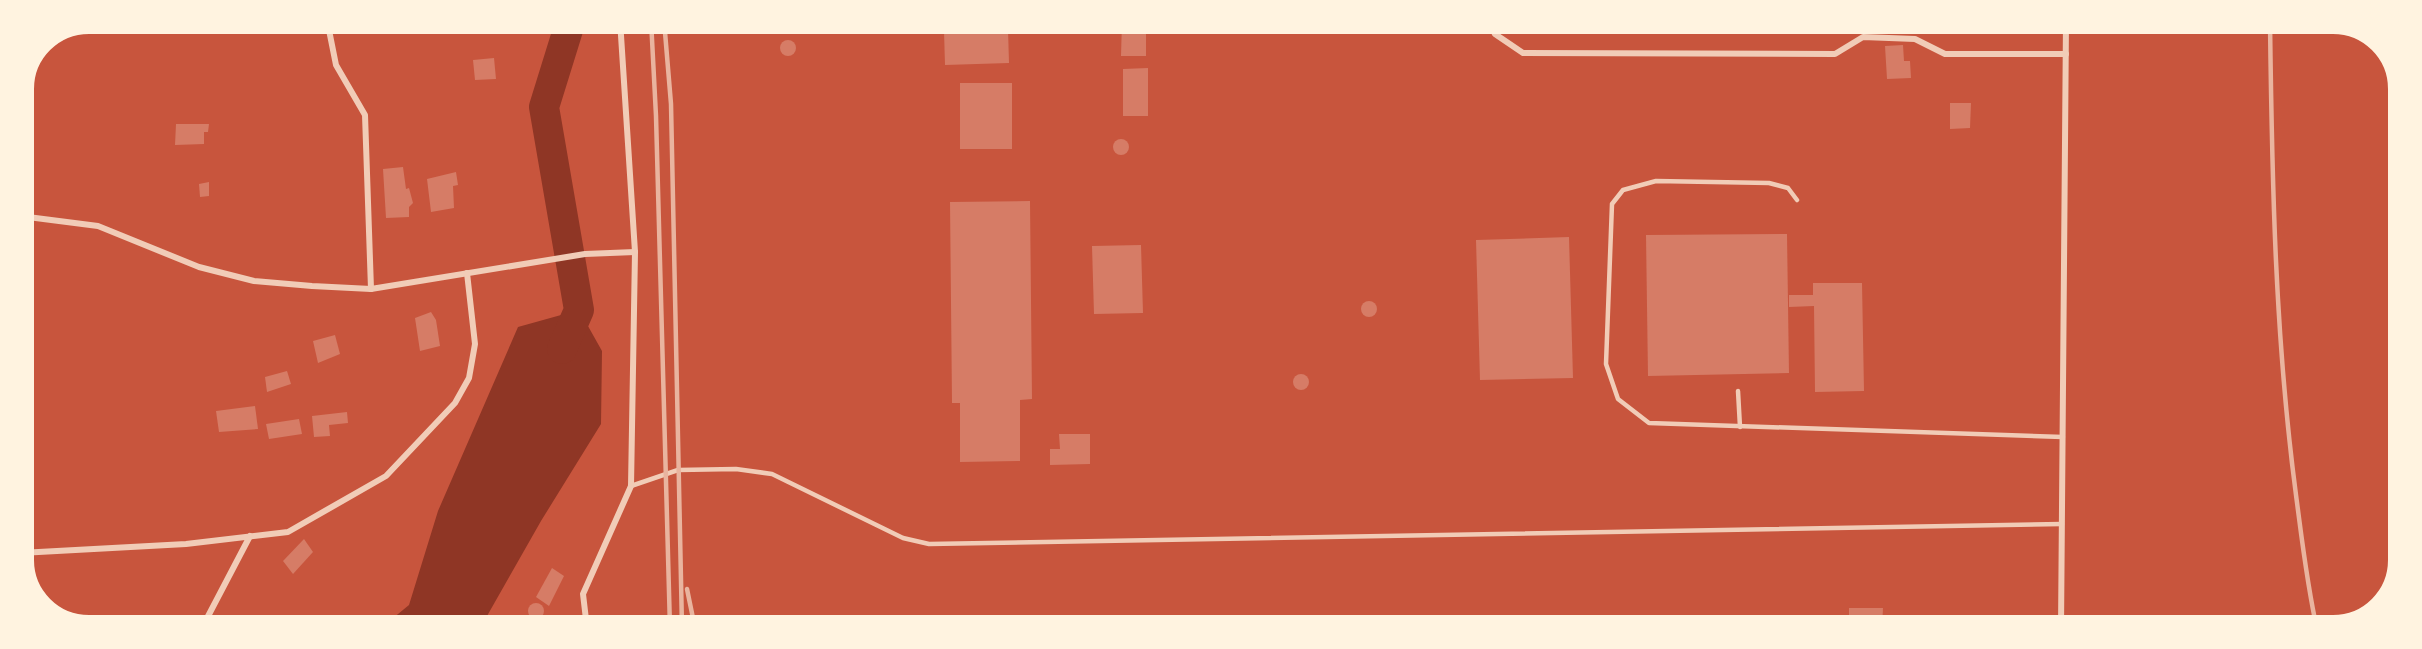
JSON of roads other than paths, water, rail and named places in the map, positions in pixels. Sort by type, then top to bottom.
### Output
[{"type":"street","points":[[329,30],[336,64],[365,115],[371,289]]},
{"type":"street","points":[[586,619],[583,594],[631,486],[635,252],[621,30]]},
{"type":"street","points":[[1493,30],[1495,34],[1523,53],[1835,54],[1863,37],[1915,39],[1945,54],[2066,54]]},
{"type":"street","points":[[2061,619],[2066,30]]},
{"type":"street","points":[[30,217],[98,226],[199,267],[254,281],[371,289],[563,257],[635,252]]},
{"type":"street","points":[[30,552],[186,544],[288,532],[386,476],[455,403],[469,378],[475,344],[467,273]]},
{"type":"street","points":[[206,619],[250,536]]},
{"type":"lane","points":[[1797,200],[1788,188],[1769,183],[1656,181],[1623,190],[1612,204],[1606,364],[1618,399],[1649,423],[2063,436]]},
{"type":"lane","points":[[1738,391],[1740,427]]},
{"type":"lane","points":[[631,486],[678,470],[736,469],[772,474],[903,537],[930,544],[2062,524]]},
{"type":"waterway","points":[[562,349],[579,310],[544,107],[568,30]]},
{"type":"railway","points":[[652,30],[656,116],[670,619]]},
{"type":"railway","points":[[665,30],[671,104],[682,619]]},
{"type":"railway","points":[[2270,30],[2274,199],[2283,377],[2303,546],[2315,619]]},
{"type":"railway","points":[[687,589],[693,619]]}]
